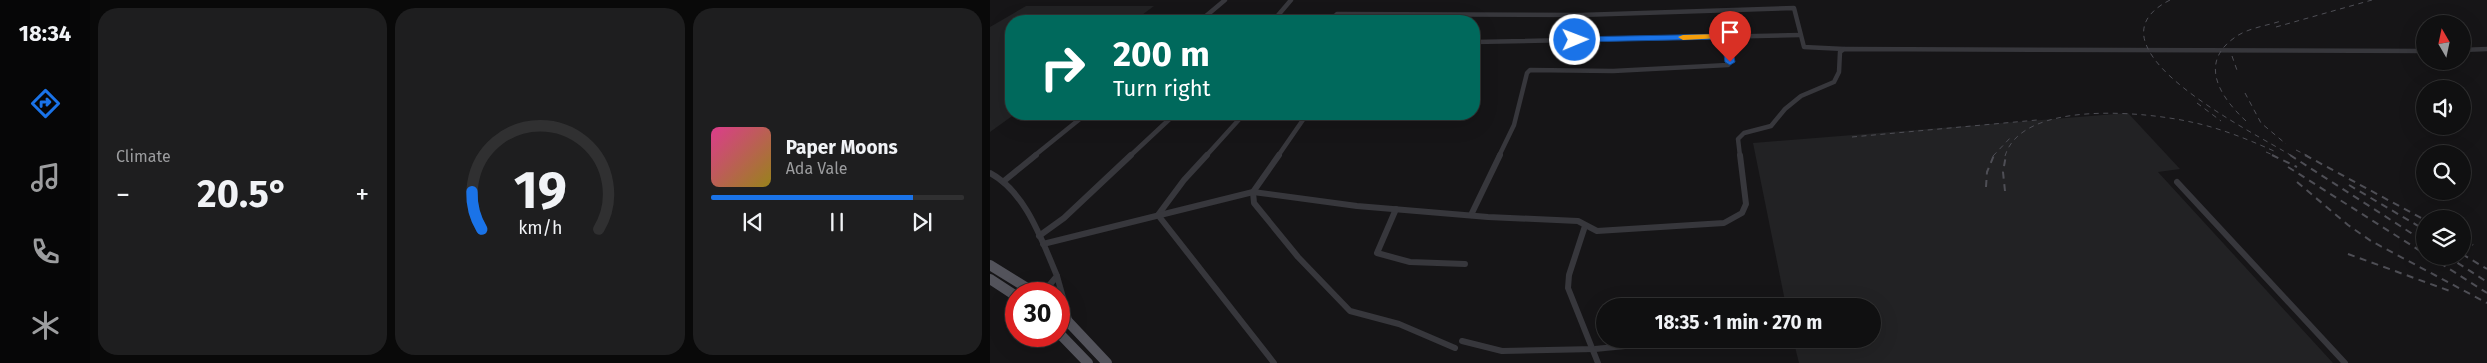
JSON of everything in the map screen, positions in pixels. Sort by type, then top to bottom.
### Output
[{"type":"main road","points":[[990,265],[1018,282]]},
{"type":"main road","points":[[990,279],[1005,289]]},
{"type":"main road","points":[[1070,323],[1107,363]]},
{"type":"main road","points":[[1070,344],[1088,363]]},
{"type":"street","points":[[1207,15],[1225,0]]},
{"type":"street","points":[[1277,15],[1290,0]]},
{"type":"street","points":[[1480,15],[1581,16],[1794,8],[1800,34],[1806,48],[2066,51],[2146,48],[2416,51]]},
{"type":"street","points":[[1338,15],[1461,15]]},
{"type":"street","points":[[1480,42],[1800,34]]},
{"type":"street","points":[[1471,215],[1514,124],[1526,73],[1530,70],[1613,71],[1728,65],[1730,62],[1726,36]]},
{"type":"street","points":[[1043,244],[1253,192],[1396,209],[1578,221],[1597,230],[1663,228],[1724,223],[1742,212],[1746,204],[1738,139],[1744,134],[1771,126],[1785,109],[1802,96],[1834,82],[1839,72],[1840,52],[1844,49]]},
{"type":"street","points":[[2471,50],[2486,49]]},
{"type":"street","points":[[1004,181],[1079,120]]},
{"type":"street","points":[[1039,236],[1064,218],[1169,120]]},
{"type":"street","points":[[1158,215],[1184,180],[1239,120]]},
{"type":"street","points":[[1303,120],[1253,192],[1254,203],[1298,257],[1350,311],[1399,324],[1455,348]]},
{"type":"street","points":[[990,173],[999,175],[1024,208],[1043,244],[1059,282]]},
{"type":"street","points":[[2177,182],[2345,363]]},
{"type":"street","points":[[1396,209],[1377,253],[1410,262],[1465,264]]},
{"type":"street","points":[[1158,215],[1274,363]]},
{"type":"street","points":[[1586,226],[1569,275],[1568,288],[1598,363]]},
{"type":"street","points":[[1053,282],[1058,276]]},
{"type":"street","points":[[1462,341],[1502,351],[1604,348]]},
{"type":"shaded area","points":[[1026,6],[1154,6],[1142,15],[1011,15]]},
{"type":"shaded area","points":[[1005,18],[1005,120],[1007,120],[990,132],[990,27]]},
{"type":"shaded area","points":[[2128,113],[2180,169],[2158,172],[2333,363],[1799,363],[1795,348],[1881,348],[1881,298],[1784,298],[1753,143]]},
{"type":"railway","points":[[2170,0],[2147,19],[2145,41],[2159,64],[2183,87],[2213,109],[2292,156]]},
{"type":"railway","points":[[2276,27],[2372,0]]},
{"type":"railway","points":[[2246,121],[2229,102],[2217,81],[2215,70],[2217,59],[2223,48],[2239,35],[2281,21]]},
{"type":"railway","points":[[2232,56],[2238,73]]},
{"type":"railway","points":[[2245,93],[2261,123],[2286,144]]},
{"type":"railway","points":[[2197,103],[2221,121]]},
{"type":"railway","points":[[2005,156],[2016,138],[2035,125],[2060,118],[2088,114],[2117,113],[2171,118],[2212,127],[2274,151]]},
{"type":"railway","points":[[1852,137],[2037,120]]},
{"type":"railway","points":[[1993,156],[2012,136]]},
{"type":"railway","points":[[2296,150],[2308,156]]},
{"type":"railway","points":[[2266,152],[2275,156]]},
{"type":"railway","points":[[1986,187],[1987,172],[1994,155]]},
{"type":"railway","points":[[2005,191],[2003,172],[2006,155]]},
{"type":"railway","points":[[2272,155],[2297,167]]},
{"type":"railway","points":[[2290,155],[2416,236]]},
{"type":"railway","points":[[2305,155],[2416,215]]},
{"type":"railway","points":[[2288,167],[2416,248]]},
{"type":"railway","points":[[2297,182],[2348,225],[2371,241],[2487,303]]},
{"type":"railway","points":[[2349,185],[2416,225]]},
{"type":"railway","points":[[2348,254],[2450,291]]},
{"type":"railway","points":[[2471,259],[2487,269]]},
{"type":"railway","points":[[2443,265],[2487,293]]},
{"type":"railway","points":[[2461,265],[2487,282]]},
{"type":"slow traffic","points":[[1683,37],[1718,37]]},
{"type":"route","points":[[1575,40],[1726,36],[1730,62]]}]
